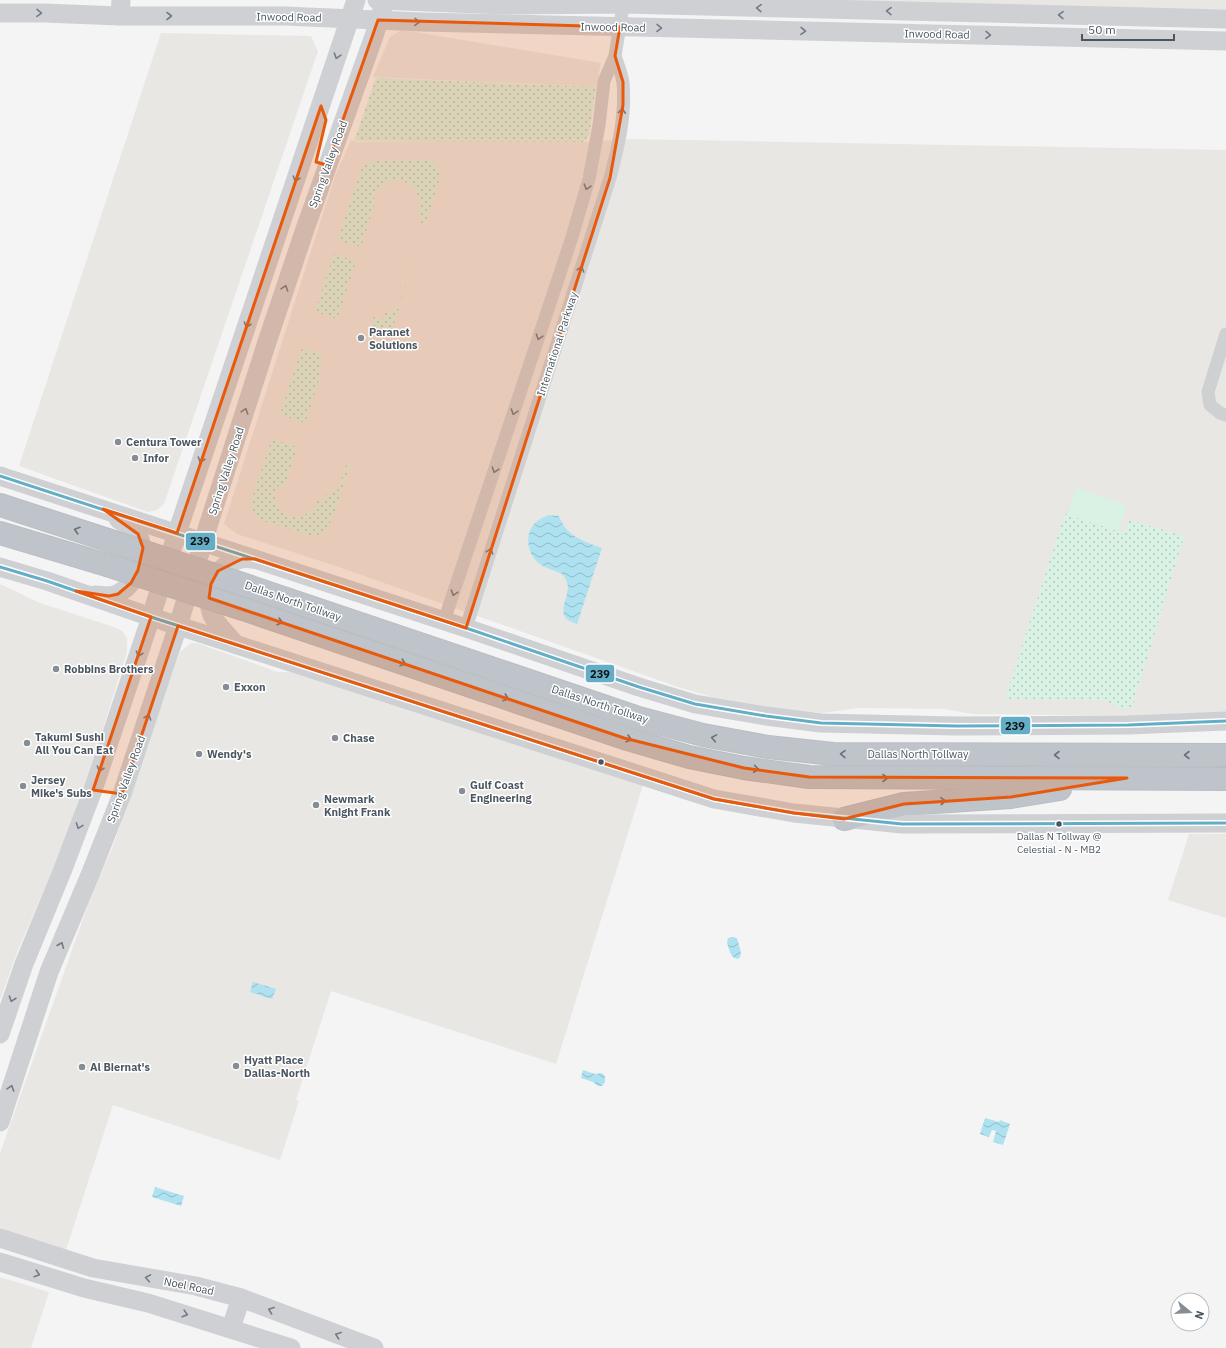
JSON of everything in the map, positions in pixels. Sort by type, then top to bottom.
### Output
[{"type":"highway","name":"Dallas North Tollway","points":[[0,505],[251,587],[639,718],[703,735],[768,747],[833,754],[1226,755]]},
{"type":"highway","points":[[0,533],[107,565],[243,609],[624,738],[690,757],[744,768],[809,777],[1226,779]]},
{"type":"highway","points":[[844,819],[904,804],[1011,797],[1126,778]]},
{"type":"main road","points":[[0,1034],[24,964],[63,869],[93,790],[151,617],[177,533],[356,0]]},
{"type":"main road","name":"Inwood Road","points":[[382,0],[504,5],[624,2],[921,12],[1226,19]]},
{"type":"main road","name":"Spring Valley Road","points":[[0,1122],[49,972],[90,876],[122,794],[178,626],[305,229],[374,36],[382,0]]},
{"type":"main road","name":"Inwood Road","points":[[0,13],[121,8],[378,20],[1226,41]]},
{"type":"main road","points":[[920,34],[921,12]]},
{"type":"main road","points":[[321,106],[326,120],[322,136],[326,142],[334,145]]},
{"type":"main road","points":[[304,155],[311,160],[314,170],[305,229]]},
{"type":"main road","points":[[0,476],[695,704],[821,724],[956,726],[1128,725],[1226,721]]},
{"type":"main road","points":[[76,591],[109,596],[118,594],[131,583],[142,558],[143,548],[138,534],[103,509]]},
{"type":"main road","points":[[236,644],[213,617],[209,604],[211,584],[218,571],[227,565],[242,559],[255,559]]},
{"type":"main road","points":[[0,567],[714,799],[794,813],[844,819],[909,824],[1226,823]]},
{"type":"main road","points":[[93,790],[122,794]]},
{"type":"main road","points":[[24,964],[49,972]]},
{"type":"main road","name":"Noel Road","points":[[0,1238],[93,1268],[196,1286],[241,1298],[374,1348]]},
{"type":"main road","points":[[0,1262],[84,1288],[148,1303],[291,1348]]},
{"type":"main road","points":[[230,1328],[241,1298]]},
{"type":"street","name":"International Parkway","points":[[444,621],[590,179],[604,81],[616,56],[624,2]]},
{"type":"street","name":"International Parkway","points":[[466,628],[610,178],[621,127],[623,105],[623,82],[616,56]]},
{"type":"street","points":[[1226,334],[1208,392],[1210,405],[1220,413],[1226,415]]},
{"type":"highlighted area","points":[[378,20],[620,27],[615,56],[623,82],[623,105],[610,178],[466,628],[255,559],[242,559],[218,571],[211,584],[209,598],[624,738],[744,768],[809,777],[1127,778],[1011,797],[904,804],[844,819],[794,813],[714,799],[178,626],[122,794],[93,790],[151,617],[76,591],[109,596],[118,594],[131,583],[138,570],[143,548],[138,534],[103,509],[177,533],[321,106],[326,120],[316,162],[327,165]]},
{"type":"shaded area","points":[[648,0],[1226,0],[1226,9],[903,8]]},
{"type":"shaded area","points":[[402,30],[601,63],[596,87],[373,77],[390,37]]},
{"type":"shaded area","points":[[161,33],[311,36],[318,51],[164,504],[157,510],[148,512],[19,466]]},
{"type":"shaded area","points":[[631,139],[1226,150],[1226,712],[1129,716],[972,714],[944,709],[859,708],[822,713],[781,709],[712,697],[678,687],[336,566],[237,534],[224,524],[335,176],[351,140],[356,142],[583,142]]},
{"type":"shaded area","points":[[0,584],[40,603],[114,627],[122,631],[127,638],[127,652],[85,786],[62,848],[18,950],[0,1000]]},
{"type":"shaded area","points":[[191,643],[197,643],[278,672],[299,672],[643,785],[556,1064],[331,991],[296,1100],[299,1101],[280,1160],[113,1105],[66,1250],[0,1229],[0,1153],[88,905],[113,846],[180,652]]},
{"type":"shaded area","points":[[1189,834],[1226,834],[1226,918],[1168,900]]},
{"type":"shaded area","points":[[0,1277],[49,1292],[31,1348],[0,1348]]},
{"type":"green space","points":[[376,78],[596,87],[589,136],[583,142],[354,141]]},
{"type":"green space","points":[[429,160],[438,167],[440,177],[425,225],[421,223],[423,216],[418,214],[419,203],[417,193],[412,186],[396,180],[387,182],[379,188],[373,198],[376,199],[361,247],[338,240],[360,172],[365,165],[375,161]]},
{"type":"green space","points":[[422,234],[390,336],[370,330],[374,317],[382,320],[384,312],[391,315],[394,307],[398,308]]},
{"type":"green space","points":[[334,254],[356,261],[337,319],[315,312]]},
{"type":"green space","points":[[302,348],[323,355],[319,369],[322,370],[305,423],[280,415]]},
{"type":"green space","points":[[272,439],[297,447],[284,488],[277,486],[275,496],[277,505],[282,511],[289,515],[297,517],[305,515],[313,509],[318,499],[323,501],[325,494],[330,496],[333,488],[338,490],[347,463],[350,464],[335,511],[331,520],[321,534],[311,536],[260,520],[254,515],[251,509],[251,502]]},
{"type":"green space","points":[[1076,488],[1127,505],[1118,531],[1068,515]]},
{"type":"green space","points":[[1065,514],[1124,533],[1129,520],[1184,536],[1132,708],[1120,708],[1104,700],[1005,699]]},
{"type":"water","points":[[549,515],[559,516],[566,529],[571,534],[602,548],[577,624],[565,617],[564,608],[568,586],[565,578],[562,574],[540,564],[532,555],[528,544],[529,533],[535,523],[543,517]]},
{"type":"water","points":[[728,938],[737,938],[741,952],[738,959],[733,957],[727,942]]},
{"type":"water","points":[[253,982],[276,989],[272,999],[250,992]]},
{"type":"water","points":[[583,1070],[595,1074],[602,1073],[605,1076],[605,1082],[602,1086],[598,1086],[593,1082],[581,1078]]},
{"type":"water","points":[[985,1118],[999,1122],[1000,1120],[1010,1124],[1003,1145],[993,1142],[996,1131],[992,1130],[989,1137],[980,1134]]},
{"type":"water","points":[[155,1187],[184,1196],[181,1206],[152,1197]]},
{"type":"transit line","name":"239","points":[[0,476],[466,628],[639,687],[695,704],[766,716],[821,723],[956,726],[1128,725],[1226,721]]},
{"type":"transit line","name":"239","points":[[0,567],[47,581],[151,617],[714,799],[794,813],[902,824],[1226,823]]},
{"type":"place","name":"Paranet Solutions","points":[[361,338]]},
{"type":"place","name":"Centura Tower","points":[[118,442]]},
{"type":"place","name":"Infor","points":[[135,458]]},
{"type":"place","name":"Robbins Brothers","points":[[56,669]]},
{"type":"place","name":"Exxon","points":[[226,687]]},
{"type":"place","name":"Chase","points":[[335,738]]},
{"type":"place","name":"Takumi Sushi All You Can Eat","points":[[27,743]]},
{"type":"place","name":"Wendy's","points":[[199,754]]},
{"type":"place","name":"Jersey Mike's Subs","points":[[23,786]]},
{"type":"place","name":"Gulf Coast Engineering","points":[[462,791]]},
{"type":"place","name":"Newmark Knight Frank","points":[[316,805]]},
{"type":"place","name":"Dallas N Tollway @ Celestial - N - MB2","points":[[1059,824]]},
{"type":"place","name":"Hyatt Place Dallas-North","points":[[236,1066]]},
{"type":"place","name":"Al Biernat's","points":[[82,1067]]}]
